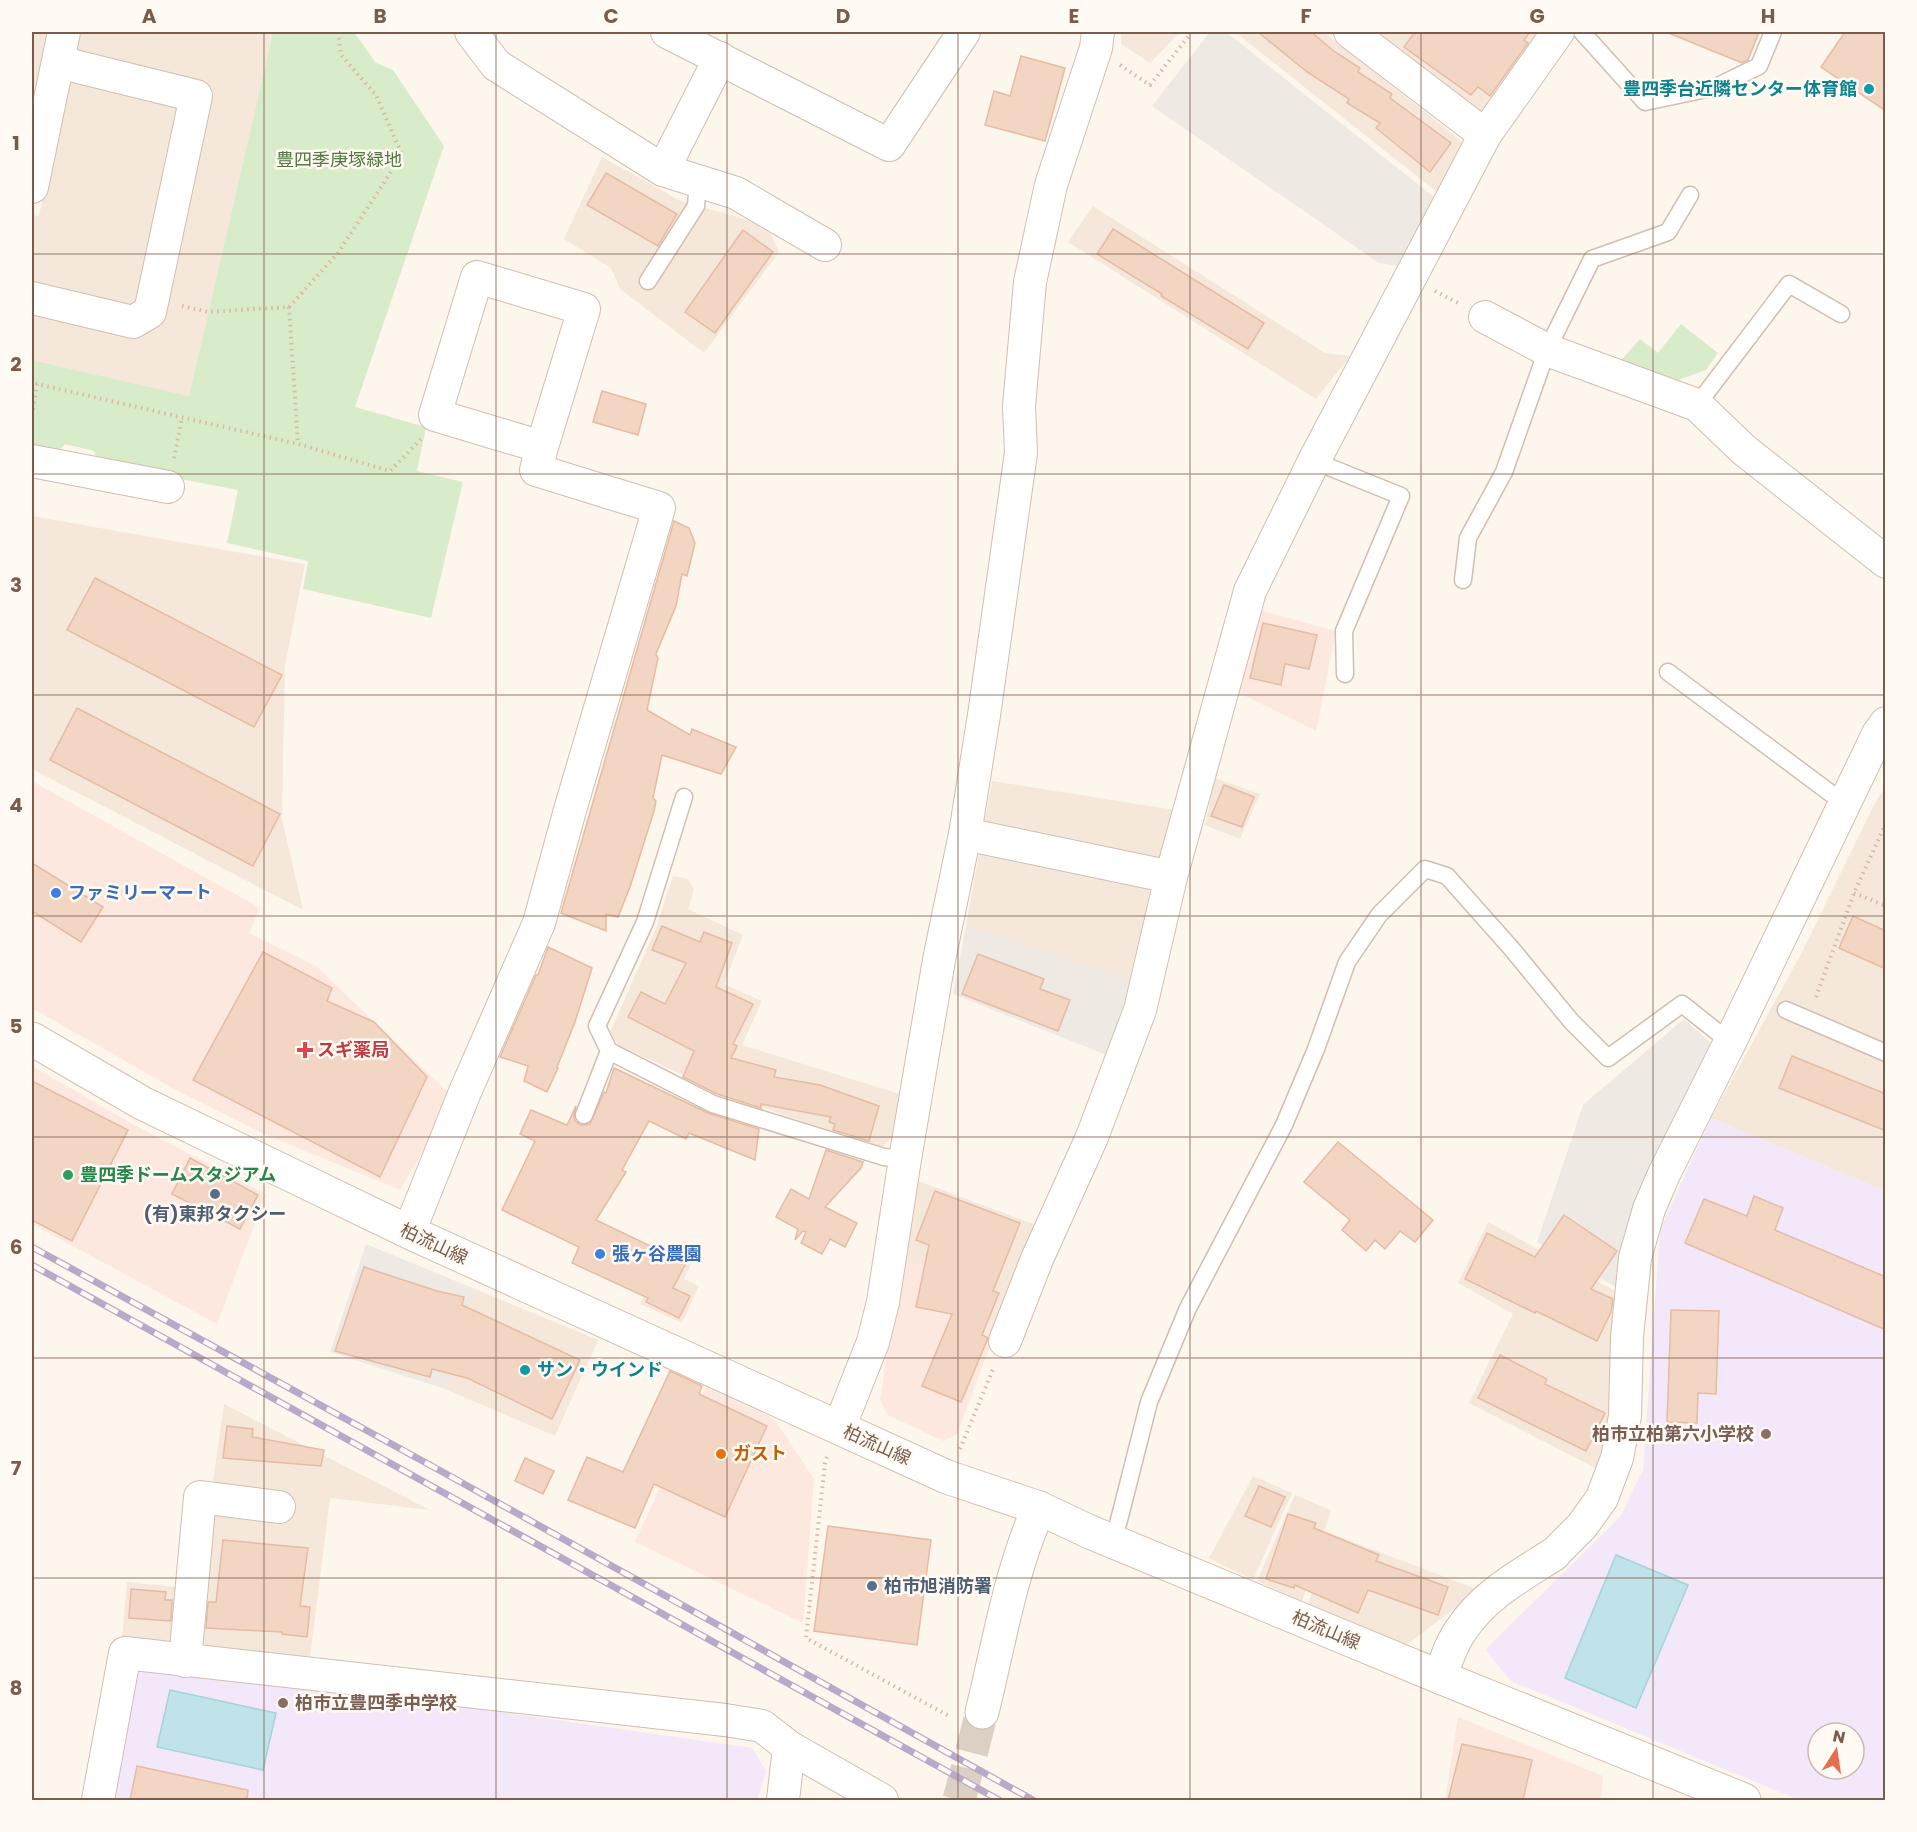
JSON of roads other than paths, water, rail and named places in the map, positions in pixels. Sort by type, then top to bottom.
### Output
[{"type":"main road","name":"柏流山線","points":[[32,1040],[142,1103],[409,1232],[947,1477],[1039,1508],[1440,1677],[1744,1800]]},
{"type":"main road","points":[[982,1712],[1016,1571],[1026,1538],[1039,1508]]},
{"type":"main road","points":[[1440,1677],[1460,1631],[1474,1612],[1490,1596],[1554,1554]]},
{"type":"street","points":[[32,187],[64,32]]},
{"type":"street","points":[[471,32],[496,65],[663,170],[736,194],[825,245]]},
{"type":"street","points":[[667,32],[890,145],[964,32]]},
{"type":"street","points":[[1350,32],[1485,135]]},
{"type":"street","points":[[1005,1341],[1037,1259],[1092,1137],[1140,1010],[1171,878],[1250,591],[1314,461],[1485,135],[1558,32]]},
{"type":"street","points":[[839,1428],[873,1342],[883,1302],[939,960],[965,834],[1021,453],[1019,406],[1030,282],[1051,185],[1097,40]]},
{"type":"street","points":[[663,170],[720,58]]},
{"type":"street","points":[[32,298],[134,322],[150,312],[196,96],[58,62]]},
{"type":"street","points":[[409,1232],[465,1092],[539,923],[659,508],[536,470],[584,309],[477,277],[435,415],[542,447]]},
{"type":"street","points":[[1485,317],[1547,350],[1697,405],[1744,450],[1886,562]]},
{"type":"street","points":[[32,461],[168,487]]},
{"type":"street","points":[[1554,1554],[1582,1526],[1602,1498],[1617,1458],[1625,1416],[1627,1337],[1639,1241],[1649,1209],[1878,734],[1886,723]]},
{"type":"street","points":[[965,834],[1171,878]]},
{"type":"street","points":[[185,1661],[200,1497],[279,1507]]},
{"type":"street","points":[[98,1800],[125,1653],[762,1726],[789,1747],[882,1800]]},
{"type":"street","points":[[783,1800],[789,1747]]},
{"type":"lane","points":[[1582,32],[1645,102],[1716,87],[1759,66],[1773,32]]},
{"type":"lane","points":[[648,281],[696,206],[698,182]]},
{"type":"lane","points":[[1464,580],[1468,538],[1504,472],[1547,350],[1592,259],[1668,232],[1690,195]]},
{"type":"lane","points":[[1697,405],[1790,284],[1841,314]]},
{"type":"lane","points":[[1314,461],[1401,496],[1344,631],[1345,674]]},
{"type":"lane","points":[[1668,672],[1845,804]]},
{"type":"lane","points":[[684,797],[645,922],[597,1026],[609,1051],[713,1104],[884,1157],[905,1159]]},
{"type":"lane","points":[[1118,1524],[1149,1402],[1188,1308],[1284,1125],[1316,1049],[1347,962],[1378,915],[1425,869],[1447,876],[1511,948],[1570,1021],[1608,1058],[1682,1004],[1730,1042]]},
{"type":"lane","points":[[1786,1010],[1886,1053]]},
{"type":"lane","points":[[584,1115],[609,1051]]},
{"type":"water","points":[[1616,1555],[1688,1585],[1636,1708],[1565,1678]]},
{"type":"water","points":[[170,1690],[276,1713],[263,1770],[157,1747]]},
{"type":"tunnel","points":[[959,1800],[982,1712]]},
{"type":"railway","points":[[32,1247],[1033,1800]]},
{"type":"railway","points":[[32,1265],[999,1800]]},
{"type":"place","name":"豊四季台近隣センター体育館","points":[[1869,89]]},
{"type":"place","name":"ファミリーマート","points":[[56,893]]},
{"type":"place","name":"スギ薬局","points":[[305,1050]]},
{"type":"place","name":"豊四季ドームスタジアム","points":[[68,1175]]},
{"type":"place","name":"(有)東邦タクシー","points":[[215,1194]]},
{"type":"place","name":"張ヶ谷農園","points":[[600,1254]]},
{"type":"place","name":"サン・ウインド","points":[[525,1370]]},
{"type":"place","name":"柏市立柏第六小学校","points":[[1766,1434]]},
{"type":"place","name":"ガスト","points":[[721,1454]]},
{"type":"place","name":"柏市旭消防署","points":[[872,1586]]},
{"type":"place","name":"柏市立豊四季中学校","points":[[283,1703]]},
{"type":"park label","name":"豊四季庚塚緑地","points":[[339,160]]}]
